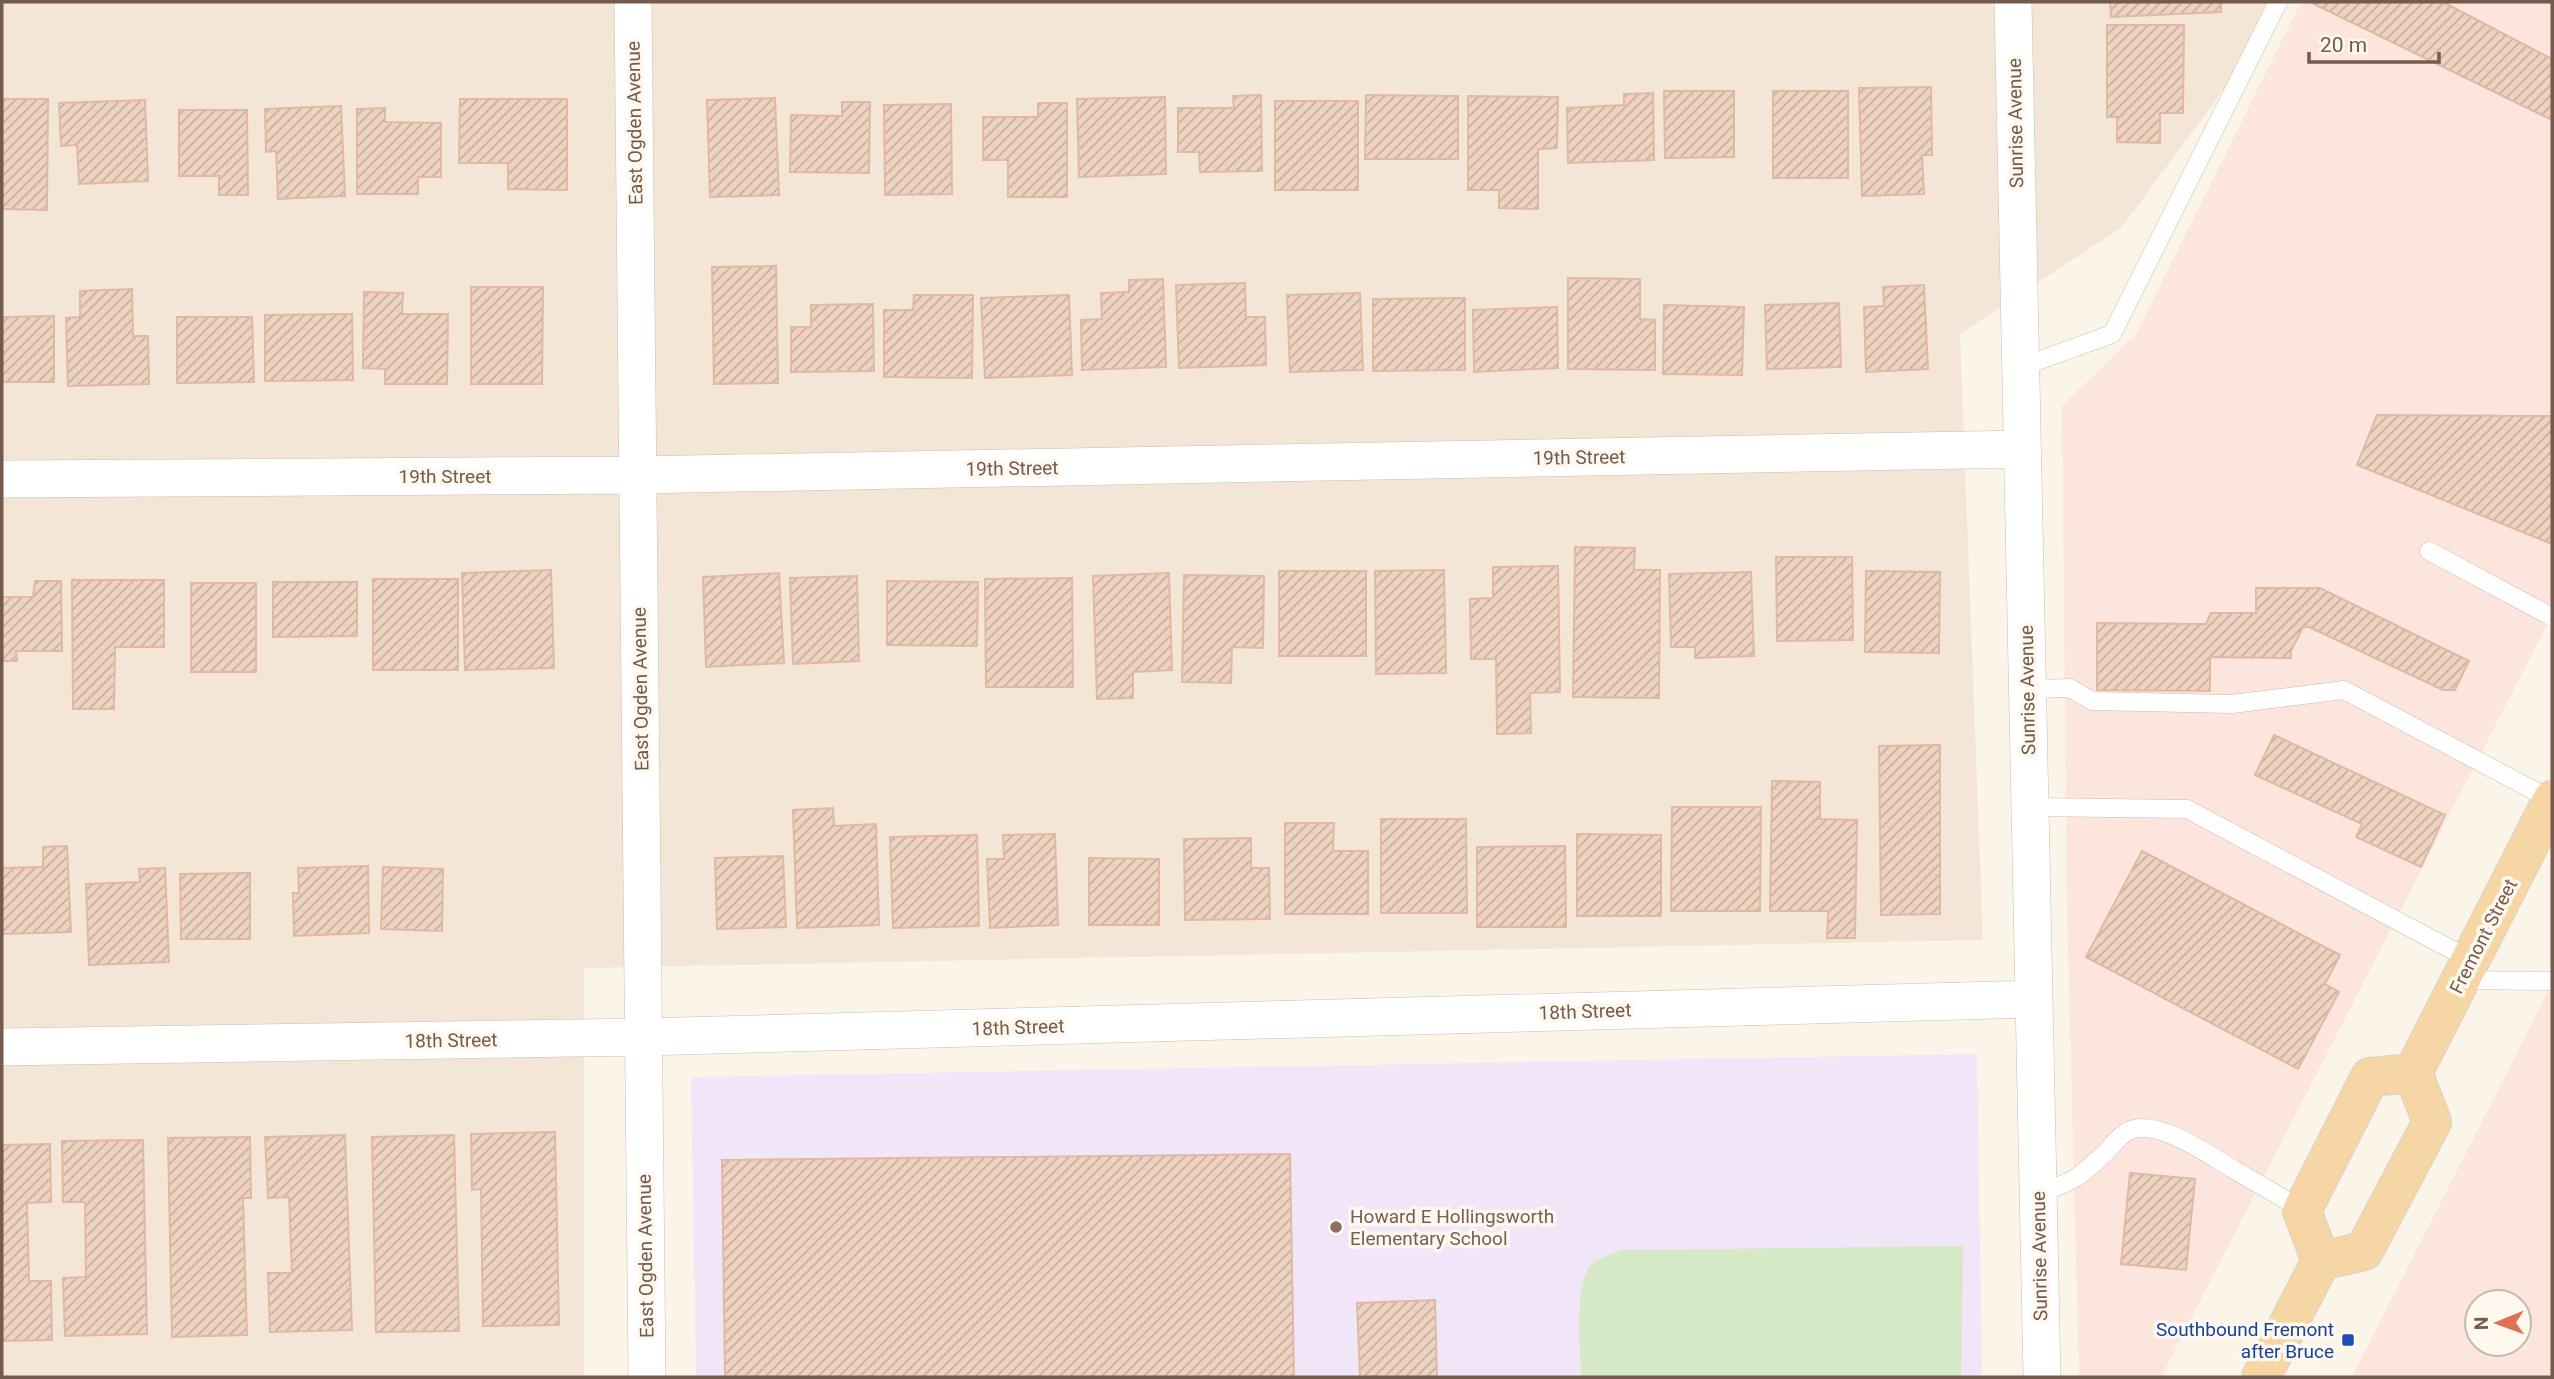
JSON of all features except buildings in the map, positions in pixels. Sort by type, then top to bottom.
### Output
[{"type":"main road","name":"Fremont Street","points":[[2413,1073],[2466,970],[2533,851],[2552,800]]},
{"type":"main road","points":[[2261,1377],[2321,1261],[2302,1210],[2370,1077],[2413,1073],[2432,1122],[2364,1251],[2321,1261]]},
{"type":"street","name":"East Ogden Avenue","points":[[633,2],[646,1377]]},
{"type":"street","name":"Sunrise Avenue","points":[[2013,2],[2042,1377]]},
{"type":"street","name":"19th Street","points":[[2,479],[637,475],[2022,449]]},
{"type":"street","name":"18th Street","points":[[2,1047],[643,1037],[2034,999]]},
{"type":"lane","points":[[2021,367],[2112,334],[2278,2]]},
{"type":"lane","points":[[2429,551],[2552,617]]},
{"type":"lane","points":[[2027,689],[2070,688],[2092,701],[2232,704],[2344,690],[2552,800]]},
{"type":"lane","points":[[2030,807],[2187,809],[2466,970],[2552,981]]},
{"type":"lane","points":[[2038,1192],[2063,1187],[2083,1174],[2123,1134],[2144,1128],[2176,1137],[2208,1153],[2302,1210]]},
{"type":"shaded area","points":[[2,2],[2267,2],[2230,81],[2122,227],[1960,334],[1983,940],[584,968],[584,1377],[2,1377]]},
{"type":"shaded area","points":[[2301,2],[2552,2],[2552,615],[2161,1377],[2079,1377],[2067,906],[2062,406],[2135,336]]},
{"type":"shaded area","points":[[2552,983],[2552,1377],[2352,1377]]},
{"type":"shaded area","name":"Howard E Hollingsworth Elementary School","points":[[1977,1054],[1982,1377],[696,1377],[691,1077]]},
{"type":"green space","points":[[1963,1246],[1961,1377],[1581,1377],[1580,1301],[1586,1273],[1595,1262],[1622,1250]]},
{"type":"place","name":"Howard E Hollingsworth Elementary School","points":[[1336,1227]]},
{"type":"place","name":"Southbound Fremont after Bruce","points":[[2348,1340]]}]
